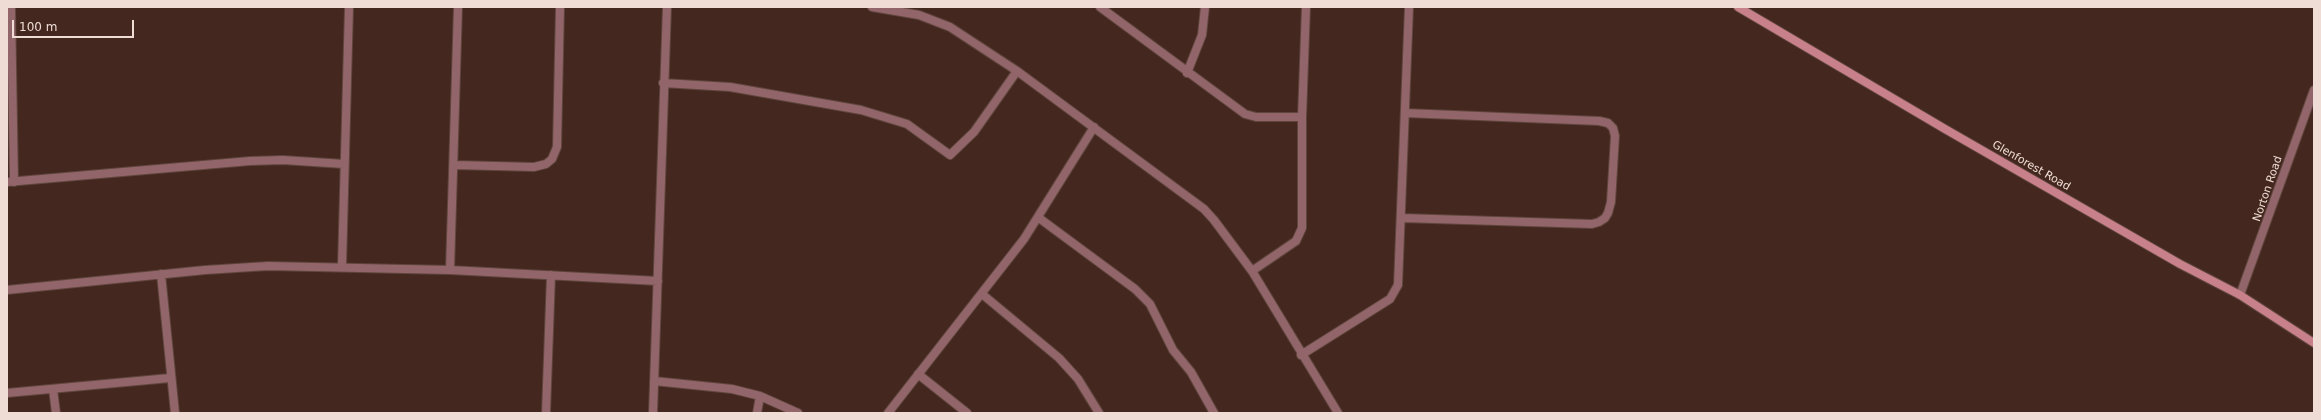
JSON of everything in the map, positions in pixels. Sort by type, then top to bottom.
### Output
[{"type":"street","points":[[11,7],[10,182],[250,161],[283,160],[344,164]]},
{"type":"street","points":[[342,266],[349,7]]},
{"type":"street","points":[[450,270],[458,7]]},
{"type":"street","points":[[454,165],[534,167],[546,164],[555,154],[560,7]]},
{"type":"street","points":[[653,413],[663,83],[667,7]]},
{"type":"street","points":[[872,7],[935,20],[950,27],[1017,71],[1204,209],[1252,271],[1301,355],[1338,413]]},
{"type":"street","points":[[1100,7],[1187,73],[1250,116],[1302,117]]},
{"type":"street","points":[[1187,73],[1202,35],[1205,7]]},
{"type":"street","points":[[1252,271],[1296,241],[1301,233],[1302,117],[1306,7]]},
{"type":"street","points":[[1301,355],[1390,299],[1396,291],[1399,280],[1402,218],[1409,7]]},
{"type":"street","name":"Glenforest Road","points":[[1738,7],[1945,129],[2180,264],[2240,295],[2314,343]]},
{"type":"street","points":[[663,83],[730,87],[861,110],[907,124],[950,155],[969,138],[1017,71]]},
{"type":"street","name":"Norton Road","points":[[2240,295],[2314,90]]},
{"type":"street","points":[[1402,218],[1599,222],[1605,218],[1608,213],[1615,136],[1613,128],[1608,123],[1599,121],[1405,113]]},
{"type":"street","points":[[888,413],[982,294],[1038,218],[1094,128]]},
{"type":"street","points":[[1038,218],[1135,289],[1150,304],[1173,350],[1191,372],[1214,413]]},
{"type":"street","points":[[7,290],[234,267],[342,266],[658,281]]},
{"type":"street","points":[[161,274],[170,378],[175,413]]},
{"type":"street","points":[[546,413],[551,275]]},
{"type":"street","points":[[982,294],[1059,358],[1078,379],[1099,413]]},
{"type":"street","points":[[918,374],[967,413]]},
{"type":"street","points":[[7,393],[170,378]]},
{"type":"street","points":[[654,381],[732,389],[760,396],[798,413]]},
{"type":"street","points":[[53,389],[56,413]]},
{"type":"street","points":[[757,413],[760,396]]}]
